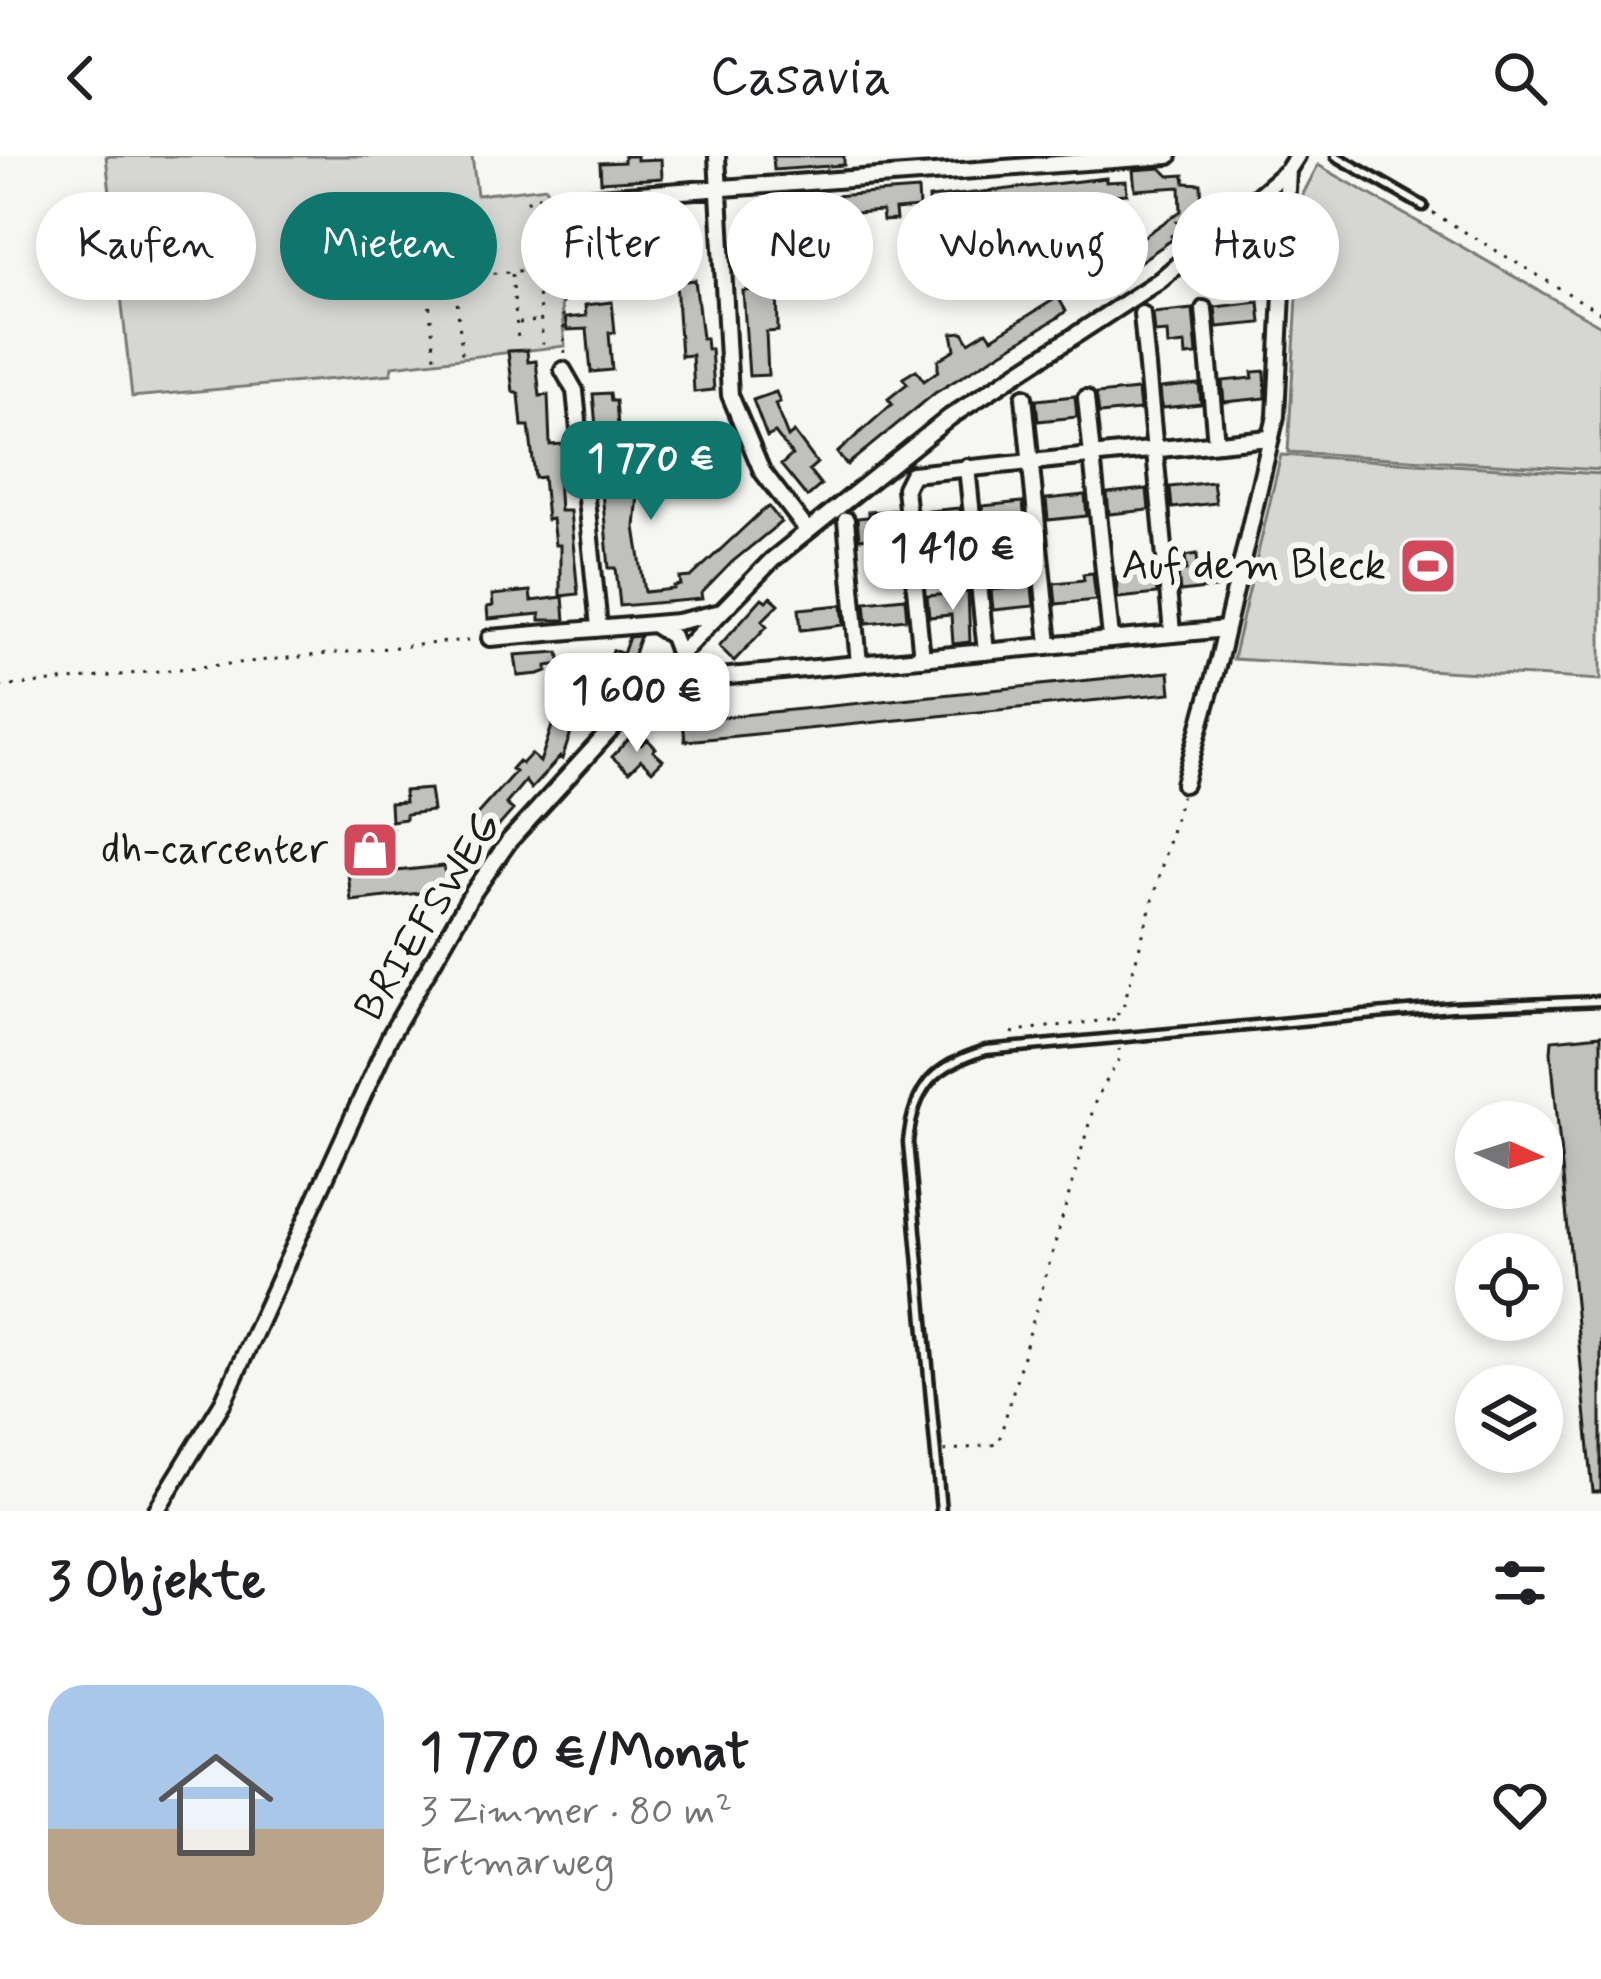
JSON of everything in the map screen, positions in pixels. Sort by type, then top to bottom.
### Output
[{"type":"street","points":[[718,156],[730,395],[762,471],[808,530]]},
{"type":"street","points":[[664,192],[1035,161],[1169,156]]},
{"type":"street","name":"BRIEFSWEG","points":[[156,1511],[223,1402],[371,1074],[446,935],[509,841],[664,670],[808,530],[950,417],[1160,280],[1288,170],[1297,156]]},
{"type":"street","points":[[1184,784],[1226,628],[1279,391],[1288,170]]},
{"type":"street","points":[[1204,309],[1216,443]]},
{"type":"street","points":[[1142,314],[1172,632]]},
{"type":"street","points":[[562,370],[575,392],[599,627]]},
{"type":"street","points":[[1024,397],[1048,644]]},
{"type":"street","points":[[1087,398],[1111,638]]},
{"type":"street","points":[[922,658],[907,477],[1269,438]]},
{"type":"street","points":[[967,467],[986,652]]},
{"type":"street","points":[[846,520],[859,664]]},
{"type":"street","points":[[490,638],[653,624],[722,611]]},
{"type":"street","points":[[653,624],[672,636],[679,655]]},
{"type":"street","points":[[664,670],[677,681],[1226,628]]},
{"type":"lane","points":[[1336,156],[1423,206]]},
{"type":"lane","points":[[941,1511],[909,1172],[911,1114],[929,1078],[945,1066],[986,1050],[1450,1007],[1601,1001]]},
{"type":"path","points":[[1423,206],[1601,314]]},
{"type":"path","points":[[497,273],[521,271]]},
{"type":"path","points":[[512,272],[518,340]]},
{"type":"path","points":[[429,300],[435,357]]},
{"type":"path","points":[[457,300],[462,353]]},
{"type":"path","points":[[539,300],[543,344]]},
{"type":"path","points":[[562,370],[567,344],[563,300]]},
{"type":"path","points":[[516,323],[541,321]]},
{"type":"path","points":[[0,687],[490,638]]},
{"type":"path","points":[[1012,1048],[1014,1030],[1115,1018],[1125,1001],[1184,784]]},
{"type":"path","points":[[936,1452],[998,1444],[1096,1099],[1120,1058],[1114,1038]]},
{"type":"shaded area","points":[[106,156],[472,156],[477,192],[280,192],[280,300],[497,300],[497,193],[546,187],[549,192],[521,192],[521,300],[560,300],[565,346],[392,366],[391,374],[132,397],[122,300],[256,300],[256,192],[110,192]]},
{"type":"shaded area","points":[[1318,165],[1601,326],[1601,470],[1288,452],[1297,300],[1339,300],[1339,192],[1304,192]]},
{"type":"shaded area","name":"Auf dem Bleck","points":[[1281,455],[1601,474],[1601,680],[1233,659]]},
{"type":"building","points":[[624,156],[661,159],[662,178],[601,182],[600,163],[624,162]]},
{"type":"building","points":[[773,156],[844,156],[844,165],[774,170]]},
{"type":"building","points":[[1161,168],[1169,176],[1184,175],[1185,183],[1201,184],[1201,192],[1180,192],[1180,187],[1135,190],[1133,170]]},
{"type":"building","points":[[1106,178],[1106,182],[1126,181],[1127,192],[982,192]]},
{"type":"building","points":[[918,190],[918,192],[897,192],[896,220],[883,221],[882,211],[873,212],[873,193]]},
{"type":"building","points":[[1172,217],[1172,240],[1148,256],[1148,233]]},
{"type":"building","points":[[677,300],[697,300],[702,338],[711,349],[714,390],[694,392],[692,355],[681,356]]},
{"type":"building","points":[[744,300],[777,300],[778,331],[766,332],[768,375],[749,376]]},
{"type":"building","points":[[1053,300],[1060,300],[1066,311],[935,393],[847,465],[837,453],[892,404],[888,399],[907,384],[903,378],[916,370],[924,381],[938,371],[938,360],[955,349],[952,333],[963,332],[969,342],[987,331],[992,338]]},
{"type":"building","points":[[612,302],[612,370],[591,372],[587,329],[567,330],[565,318],[586,316],[585,305]]},
{"type":"building","points":[[1259,302],[1261,323],[1217,327],[1215,307]]},
{"type":"building","points":[[1193,309],[1197,355],[1186,356],[1185,344],[1168,346],[1167,332],[1155,333],[1153,313]]},
{"type":"building","points":[[527,350],[528,362],[536,361],[540,396],[548,395],[550,445],[563,444],[566,475],[558,476],[560,511],[570,511],[578,594],[560,596],[560,545],[555,545],[552,519],[547,520],[543,477],[535,478],[529,426],[522,426],[519,394],[513,392],[508,351]]},
{"type":"building","points":[[1265,371],[1266,398],[1224,402],[1222,381],[1253,378],[1252,372]]},
{"type":"building","points":[[1199,384],[1201,404],[1162,408],[1160,388]]},
{"type":"building","points":[[1138,390],[1140,410],[1099,414],[1096,394]]},
{"type":"building","points":[[776,392],[780,402],[775,404],[788,437],[794,432],[817,463],[809,470],[821,485],[807,497],[781,465],[792,455],[775,433],[767,437],[753,400]]},
{"type":"building","points":[[610,393],[611,401],[616,401],[619,439],[627,439],[629,457],[612,459],[632,476],[634,495],[638,495],[635,527],[645,592],[681,585],[680,578],[691,577],[769,507],[781,522],[732,562],[701,594],[702,599],[620,606],[616,568],[609,568],[593,394]]},
{"type":"building","points":[[1075,396],[1077,417],[1038,421],[1036,400]]},
{"type":"building","points":[[1213,482],[1216,503],[1172,508],[1170,487]]},
{"type":"building","points":[[1147,489],[1149,510],[1109,514],[1107,493]]},
{"type":"building","points":[[1085,495],[1087,516],[1048,520],[1046,499]]},
{"type":"building","points":[[1023,502],[1025,522],[984,526],[982,506]]},
{"type":"building","points":[[960,508],[962,529],[921,533],[919,512]]},
{"type":"building","points":[[896,510],[898,535],[859,539],[857,518],[868,517],[868,512]]},
{"type":"building","points":[[1197,554],[1198,569],[1222,567],[1224,587],[1180,592],[1178,571],[1187,570],[1185,556]]},
{"type":"building","points":[[1093,573],[1096,600],[1056,604],[1054,583],[1084,580],[1083,574]]},
{"type":"building","points":[[1155,573],[1157,594],[1118,598],[1116,577]]},
{"type":"building","points":[[1031,579],[1034,606],[993,610],[991,590],[1021,587],[1020,580]]},
{"type":"building","points":[[530,591],[531,601],[563,597],[565,620],[540,620],[540,614],[488,619],[492,595]]},
{"type":"building","points":[[968,592],[970,642],[953,644],[951,615],[929,617],[927,596]]},
{"type":"building","points":[[771,597],[779,604],[762,621],[767,626],[734,661],[719,646],[762,598]]},
{"type":"building","points":[[905,598],[907,619],[867,623],[865,602]]},
{"type":"building","points":[[842,605],[844,625],[801,630],[799,609]]},
{"type":"building","points":[[640,636],[625,681],[604,673],[613,650],[623,654],[629,637]]},
{"type":"building","points":[[559,652],[561,664],[547,666],[539,674],[518,676],[515,655]]},
{"type":"building","points":[[595,672],[608,676],[588,729],[573,697],[577,684],[589,688]]},
{"type":"building","points":[[1169,672],[1171,693],[685,741],[683,721]]},
{"type":"building","points":[[565,714],[576,718],[562,759],[531,789],[525,781],[506,804],[513,810],[490,836],[472,820],[515,772],[511,769],[518,761],[522,764],[531,754],[540,762],[554,720],[562,723]]},
{"type":"building","points":[[629,739],[641,745],[647,739],[663,760],[652,771],[641,760],[629,772],[612,757]]},
{"type":"building","points":[[430,789],[433,811],[391,821],[390,803],[405,802],[404,791]]},
{"type":"building","name":"dh-carcenter","points":[[392,829],[396,871],[444,866],[446,890],[351,901],[344,834]]},
{"type":"building","points":[[1601,1035],[1601,1492],[1593,1492],[1563,1178],[1563,1101],[1556,1101],[1552,1040]]},
{"type":"place","name":"Auf dem Bleck","points":[[1428,566]]},
{"type":"place","name":"dh-carcenter","points":[[370,850]]}]
